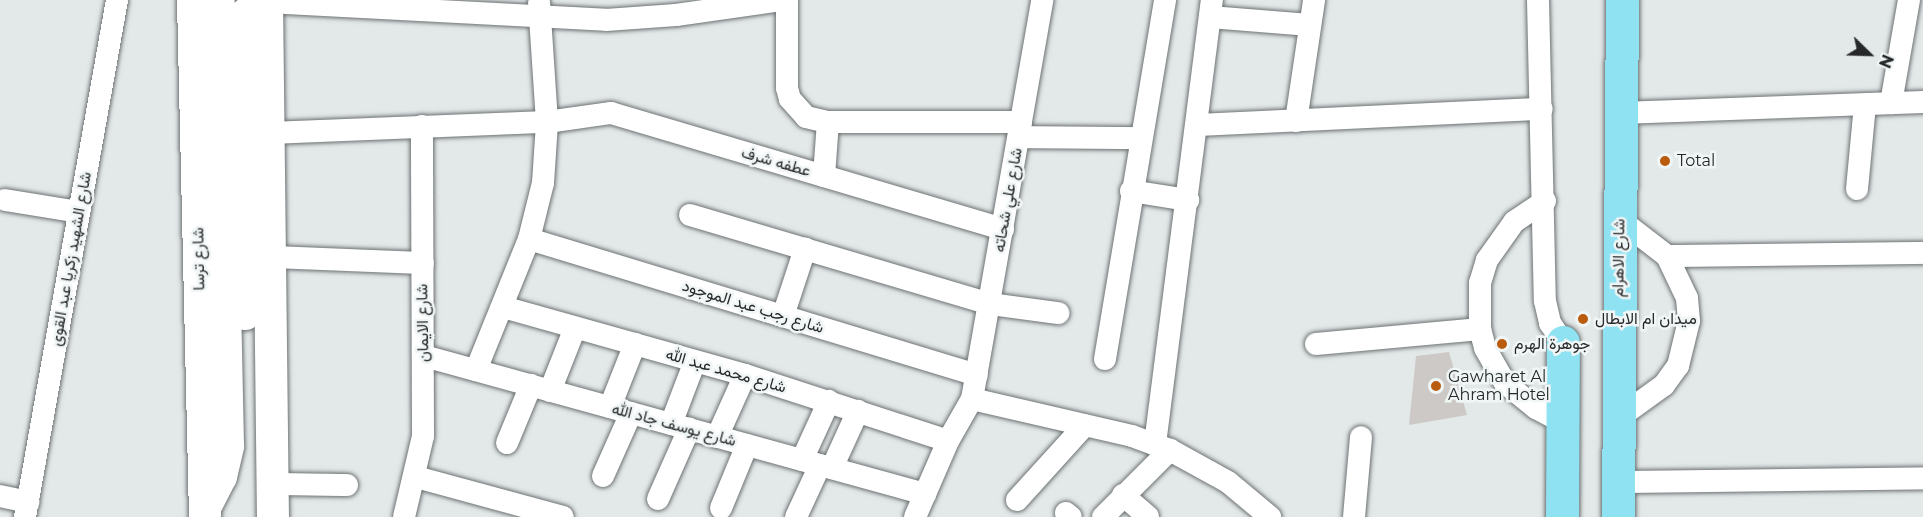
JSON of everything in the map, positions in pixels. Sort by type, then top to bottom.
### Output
[{"type":"main road","name":"شارع ترسا","points":[[193,0],[205,512]]},
{"type":"main road","points":[[219,0],[232,99],[246,428],[253,456],[273,484]]},
{"type":"main road","name":"شارع الاهرام","points":[[1618,517],[1622,0]]},
{"type":"main road","points":[[205,512],[221,477],[228,446],[232,99],[261,1]]},
{"type":"main road","points":[[261,1],[270,133],[273,517]]},
{"type":"main road","points":[[1562,517],[1563,342]]},
{"type":"street","name":"شارع الشهيد زكريا عبد القوى","points":[[27,509],[117,0]]},
{"type":"street","points":[[261,1],[539,8],[606,20],[675,8],[781,0]]},
{"type":"street","points":[[787,0],[790,99],[806,117],[828,122],[1020,130],[1139,138]]},
{"type":"street","name":"شارع علي شحاته","points":[[915,517],[948,441],[972,399],[1004,229],[1042,0]]},
{"type":"street","points":[[1105,359],[1139,138],[1165,0]]},
{"type":"street","points":[[1296,121],[1314,0]]},
{"type":"street","points":[[1538,0],[1545,201],[1546,313],[1563,342]]},
{"type":"street","points":[[1891,103],[1909,0]]},
{"type":"street","points":[[476,370],[529,239],[543,183],[547,122],[539,8]]},
{"type":"street","points":[[1103,517],[1163,447],[1188,200],[1211,8],[1310,25]]},
{"type":"street","points":[[1620,113],[1923,102]]},
{"type":"street","points":[[1857,189],[1864,104]]},
{"type":"street","points":[[1198,125],[1542,110]]},
{"type":"street","name":"عطفه شرف","points":[[270,133],[547,122],[611,113],[1004,229]]},
{"type":"street","points":[[824,176],[828,122]]},
{"type":"street","name":"شارع الايمان","points":[[404,517],[416,477],[423,436],[422,126]]},
{"type":"street","points":[[1131,191],[1188,200]]},
{"type":"street","points":[[5,200],[79,212]]},
{"type":"street","points":[[1545,201],[1514,222],[1487,260],[1478,306],[1480,329],[1485,348],[1506,383],[1536,408],[1564,423]]},
{"type":"street","points":[[690,215],[990,304],[1058,313]]},
{"type":"street","points":[[1617,419],[1665,385],[1686,344],[1687,298],[1667,256],[1619,219]]},
{"type":"street","name":"شارع رجب عبد الموجود","points":[[529,239],[977,375]]},
{"type":"street","points":[[783,316],[805,249]]},
{"type":"street","points":[[1667,256],[1923,254]]},
{"type":"street","points":[[272,256],[423,263]]},
{"type":"street","name":"شارع محمد عبد الله","points":[[503,307],[745,375],[948,441]]},
{"type":"street","points":[[507,443],[575,328]]},
{"type":"street","points":[[1316,344],[1480,329]]},
{"type":"street","points":[[603,476],[635,344]]},
{"type":"street","name":"شارع يوسف جاد الله","points":[[424,356],[925,494]]},
{"type":"street","points":[[658,499],[680,426],[695,361]]},
{"type":"street","points":[[717,437],[745,375]]},
{"type":"street","points":[[972,399],[1085,425],[1163,447],[1228,482],[1270,517]]},
{"type":"street","points":[[796,517],[818,464],[829,401]]},
{"type":"street","points":[[818,464],[858,411]]},
{"type":"street","points":[[1017,500],[1085,425]]},
{"type":"street","points":[[1354,517],[1361,437]]},
{"type":"street","points":[[721,508],[747,445]]},
{"type":"street","points":[[416,477],[563,517]]},
{"type":"street","points":[[1617,482],[1923,478]]},
{"type":"street","points":[[273,484],[347,485]]},
{"type":"street","points":[[1123,495],[1148,517]]},
{"type":"street","points":[[0,496],[27,509]]},
{"type":"building","name":"Gawharet Al Ahram Hotel","points":[[1449,352],[1467,415],[1409,425],[1416,356]]},
{"type":"place","name":"Total","points":[[1665,161]]},
{"type":"place","name":"ميدان ام الابطال","points":[[1583,319]]},
{"type":"place","name":"جوهرة الهرم","points":[[1502,344]]},
{"type":"place","name":"Gawharet Al Ahram Hotel","points":[[1436,386]]}]
